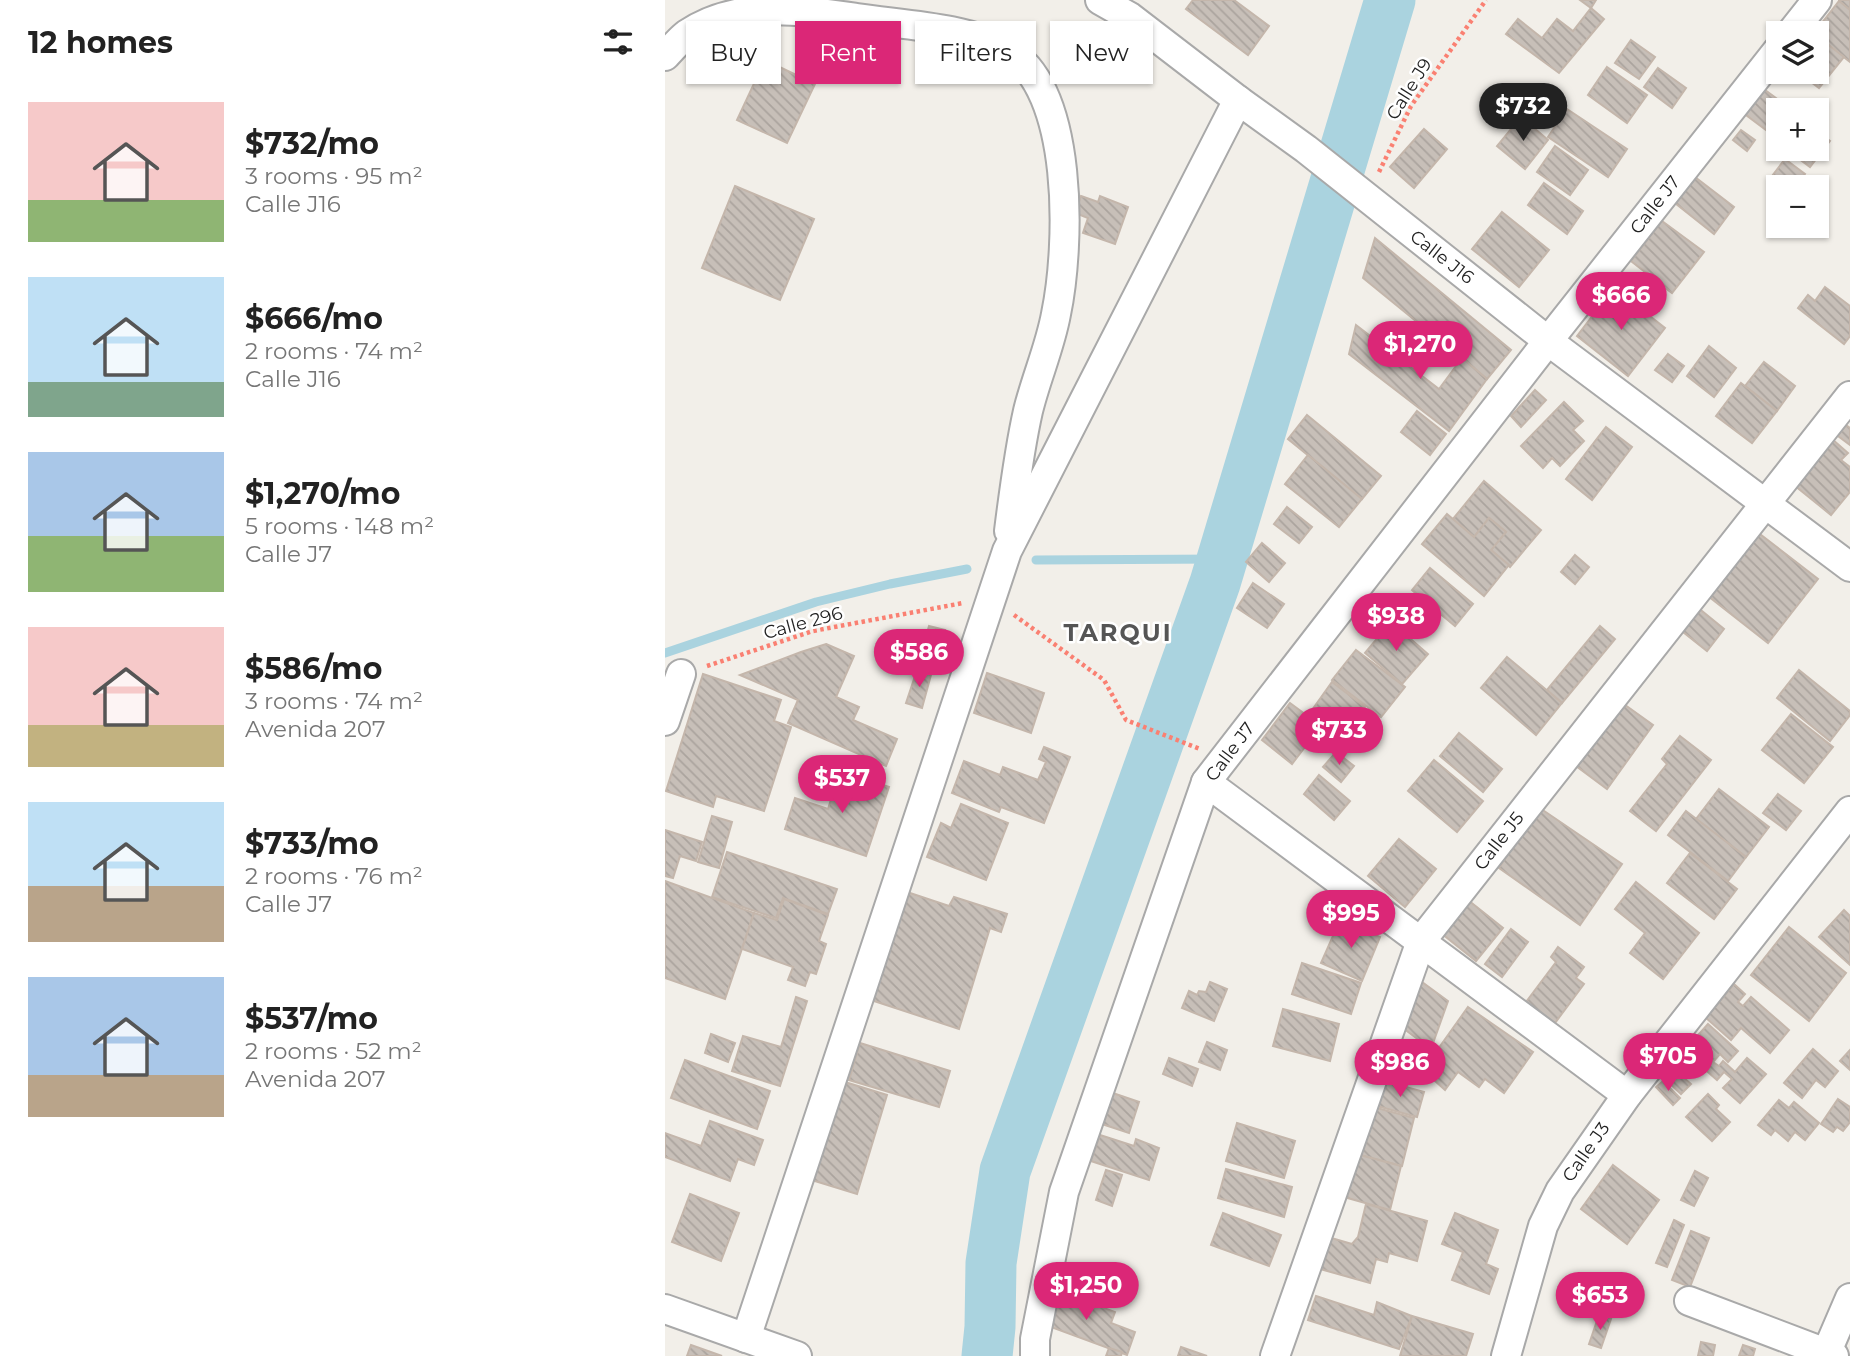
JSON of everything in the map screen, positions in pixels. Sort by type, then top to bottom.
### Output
[{"type":"street","name":"Calle J16","points":[[1100,0],[1137,9],[1238,100],[1306,149],[1548,341],[1850,567]]},
{"type":"street","points":[[1800,21],[1817,0]]},
{"type":"street","points":[[665,56],[685,35],[716,18],[750,9],[792,8],[970,34],[1009,51],[1039,84],[1048,105],[1061,153],[1065,197],[1063,276],[1056,316],[1029,409],[1016,469],[1007,551]]},
{"type":"street","name":"Calle J7","points":[[1035,1356],[1035,1339],[1064,1192],[1206,782],[1766,65]]},
{"type":"street","points":[[746,1338],[1007,551],[1238,100]]},
{"type":"street","name":"Calle J5","points":[[1275,1356],[1421,941],[1850,396]]},
{"type":"street","points":[[665,721],[681,674]]},
{"type":"street","points":[[1206,782],[1627,1095]]},
{"type":"street","name":"Calle J3","points":[[1506,1356],[1543,1226],[1560,1191],[1627,1095],[1850,811]]},
{"type":"street","points":[[1689,1301],[1828,1355],[1850,1298]]},
{"type":"street","points":[[665,1309],[786,1352]]},
{"type":"path","name":"Calle J9","points":[[1366,198],[1411,106],[1486,0]]},
{"type":"path","name":"Calle 296","points":[[681,674],[813,631],[991,598]]},
{"type":"path","points":[[991,598],[1104,680],[1126,720],[1197,747]]},
{"type":"building","points":[[1193,0],[1234,0],[1269,26],[1248,55],[1186,9]]},
{"type":"building","points":[[1580,0],[1596,0],[1591,8]]},
{"type":"building","points":[[1850,0],[1850,10],[1839,1]]},
{"type":"building","points":[[1839,1],[1850,10],[1850,62],[1829,45],[1829,21],[1823,21]]},
{"type":"building","points":[[1591,8],[1604,19],[1559,73],[1506,34],[1518,19],[1542,38],[1557,19],[1573,31]]},
{"type":"building","points":[[1631,40],[1655,57],[1639,79],[1615,63]]},
{"type":"building","points":[[1829,45],[1844,57],[1829,76]]},
{"type":"building","points":[[1607,67],[1647,95],[1627,123],[1588,95]]},
{"type":"building","points":[[781,68],[795,74],[795,84],[815,84],[787,143],[737,120],[754,84],[781,84]]},
{"type":"building","points":[[1658,68],[1686,88],[1672,108],[1644,87]]},
{"type":"building","points":[[1761,87],[1776,98],[1766,98],[1766,130],[1742,112]]},
{"type":"building","points":[[1567,109],[1627,149],[1608,177],[1548,137]]},
{"type":"building","points":[[1521,117],[1548,140],[1525,169],[1497,146]]},
{"type":"building","points":[[1424,129],[1447,149],[1414,188],[1390,167]]},
{"type":"building","points":[[1741,130],[1755,140],[1747,151],[1733,140]]},
{"type":"building","points":[[1555,146],[1588,170],[1570,195],[1537,172]]},
{"type":"building","points":[[1783,161],[1788,161],[1805,174],[1804,175],[1773,175]]},
{"type":"building","points":[[1802,161],[1815,161],[1810,167]]},
{"type":"building","points":[[1695,177],[1734,207],[1714,234],[1675,203]]},
{"type":"building","points":[[1544,183],[1583,211],[1567,234],[1528,205]]},
{"type":"building","points":[[735,186],[814,219],[780,300],[702,268]]},
{"type":"building","points":[[1081,196],[1098,202],[1100,196],[1128,207],[1115,244],[1083,233],[1088,218],[1075,213]]},
{"type":"building","points":[[1502,212],[1549,250],[1519,287],[1472,249]]},
{"type":"building","points":[[1662,221],[1704,252],[1672,293],[1631,261]]},
{"type":"building","points":[[1375,238],[1511,350],[1487,379],[1363,278]]},
{"type":"building","points":[[1825,287],[1850,306],[1850,336],[1844,344],[1798,308],[1808,295],[1815,301]]},
{"type":"building","points":[[1614,288],[1665,328],[1628,376],[1577,336]]},
{"type":"building","points":[[1356,325],[1439,389],[1462,358],[1487,379],[1449,431],[1349,354]]},
{"type":"building","points":[[1709,346],[1736,368],[1714,397],[1687,376]]},
{"type":"building","points":[[1668,354],[1684,366],[1672,382],[1655,370]]},
{"type":"building","points":[[1764,362],[1795,386],[1777,411],[1745,386]]},
{"type":"building","points":[[1741,383],[1777,411],[1752,443],[1716,416]]},
{"type":"building","points":[[1535,390],[1546,400],[1521,427],[1511,416]]},
{"type":"building","points":[[1564,402],[1583,421],[1573,430],[1584,441],[1560,466],[1552,458],[1543,468],[1521,446]]},
{"type":"building","points":[[1417,411],[1446,434],[1430,455],[1401,432]]},
{"type":"building","points":[[1307,415],[1381,476],[1362,499],[1288,439]]},
{"type":"building","points":[[1846,425],[1850,428],[1850,445],[1838,436]]},
{"type":"building","points":[[1606,427],[1632,447],[1592,500],[1566,479]]},
{"type":"building","points":[[1832,439],[1848,453],[1841,460],[1850,467],[1850,492],[1831,515],[1794,485]]},
{"type":"building","points":[[1308,455],[1362,499],[1339,527],[1285,484]]},
{"type":"building","points":[[1484,481],[1541,530],[1510,567],[1491,550],[1506,532],[1489,518],[1474,537],[1453,519]]},
{"type":"building","points":[[1287,507],[1312,527],[1299,543],[1274,524]]},
{"type":"building","points":[[1447,514],[1474,537],[1489,518],[1506,532],[1491,550],[1509,565],[1484,596],[1422,544]]},
{"type":"building","points":[[1756,531],[1818,579],[1768,643],[1708,596]]},
{"type":"building","points":[[1262,543],[1285,563],[1269,582],[1246,562]]},
{"type":"building","points":[[1575,555],[1589,567],[1575,584],[1561,572]]},
{"type":"building","points":[[1430,568],[1473,604],[1455,626],[1412,590]]},
{"type":"building","points":[[1253,583],[1284,604],[1267,628],[1237,608]]},
{"type":"building","points":[[1691,602],[1724,629],[1707,651],[1673,624]]},
{"type":"building","points":[[1391,622],[1428,654],[1402,684],[1365,653]]},
{"type":"building","points":[[929,626],[945,630],[932,673],[890,660],[895,643],[922,651]]},
{"type":"building","points":[[1600,626],[1615,639],[1562,703],[1547,690]]},
{"type":"building","points":[[826,644],[854,656],[836,697],[859,707],[853,720],[897,739],[886,766],[788,723],[798,700],[740,675]]},
{"type":"building","points":[[1356,650],[1405,687],[1381,717],[1332,680]]},
{"type":"building","points":[[1507,657],[1562,703],[1536,735],[1481,688]]},
{"type":"building","points":[[917,670],[931,675],[922,708],[906,703]]},
{"type":"building","points":[[1799,670],[1850,711],[1850,715],[1830,741],[1777,698]]},
{"type":"building","points":[[987,673],[1044,693],[1031,733],[974,713]]},
{"type":"building","points":[[703,674],[781,700],[774,721],[791,727],[764,811],[716,796],[713,807],[666,791]]},
{"type":"building","points":[[1332,682],[1365,707],[1340,741],[1307,717]]},
{"type":"building","points":[[1621,702],[1653,725],[1607,789],[1576,766]]},
{"type":"building","points":[[1290,703],[1321,726],[1292,764],[1262,740]]},
{"type":"building","points":[[1791,714],[1833,747],[1804,783],[1762,750]]},
{"type":"building","points":[[1459,733],[1502,769],[1483,792],[1440,756]]},
{"type":"building","points":[[1680,736],[1711,760],[1656,831],[1630,811],[1667,764],[1662,759]]},
{"type":"building","points":[[1044,747],[1070,757],[1044,823],[1001,807],[999,812],[952,793],[964,761],[1000,775],[1003,767],[1038,780],[1046,762],[1039,759]]},
{"type":"building","points":[[1336,752],[1354,766],[1341,782],[1323,767]]},
{"type":"building","points":[[1434,760],[1483,801],[1457,832],[1408,791]]},
{"type":"building","points":[[840,771],[889,787],[866,856],[785,829],[795,798],[828,809]]},
{"type":"building","points":[[1319,775],[1350,801],[1334,820],[1304,794]]},
{"type":"building","points":[[1719,789],[1769,827],[1746,857],[1696,819]]},
{"type":"building","points":[[1778,794],[1801,811],[1786,830],[1763,813]]},
{"type":"building","points":[[1531,802],[1622,864],[1580,925],[1499,868],[1516,842]]},
{"type":"building","points":[[961,804],[1008,823],[986,880],[927,857],[941,823],[951,828]]},
{"type":"building","points":[[1686,811],[1746,857],[1728,881],[1668,835]]},
{"type":"building","points":[[712,816],[732,822],[719,868],[698,862]]},
{"type":"building","points":[[665,830],[702,842],[696,861],[680,856],[673,878],[665,876]]},
{"type":"building","points":[[1399,839],[1436,869],[1405,907],[1368,876]]},
{"type":"building","points":[[727,852],[837,889],[828,914],[783,898],[776,918],[712,897]]},
{"type":"building","points":[[1690,853],[1737,889],[1714,919],[1667,883]]},
{"type":"building","points":[[665,881],[754,913],[725,999],[665,978]]},
{"type":"building","points":[[1636,882],[1699,933],[1663,979],[1630,953],[1645,933],[1615,909]]},
{"type":"building","points":[[898,889],[949,906],[954,897],[1007,914],[1001,932],[990,928],[959,1029],[865,998]]},
{"type":"building","points":[[784,899],[828,915],[819,941],[826,944],[816,974],[810,972],[805,986],[788,980],[793,967],[742,949],[754,913],[777,920]]},
{"type":"building","points":[[1468,900],[1503,928],[1476,961],[1441,933]]},
{"type":"building","points":[[1844,910],[1850,916],[1850,965],[1819,937]]},
{"type":"building","points":[[1340,920],[1380,937],[1362,981],[1321,963]]},
{"type":"building","points":[[1789,927],[1846,973],[1809,1021],[1751,975]]},
{"type":"building","points":[[1511,929],[1528,942],[1502,977],[1485,964]]},
{"type":"building","points":[[1558,947],[1584,967],[1576,978],[1584,984],[1555,1023],[1526,1002],[1556,962],[1551,957]]},
{"type":"building","points":[[1302,963],[1361,983],[1351,1014],[1292,994]]},
{"type":"building","points":[[1418,979],[1448,1001],[1431,1049],[1403,1028]]},
{"type":"building","points":[[1210,982],[1227,989],[1214,1021],[1182,1008],[1189,991],[1197,995],[1199,991],[1206,992]]},
{"type":"building","points":[[1734,984],[1745,994],[1738,1002],[1743,1006],[1751,997],[1789,1030],[1770,1053],[1741,1028],[1731,1040],[1706,1018]]},
{"type":"building","points":[[796,997],[807,1001],[780,1086],[732,1071],[743,1036],[781,1047]]},
{"type":"building","points":[[1468,1007],[1533,1052],[1504,1093],[1485,1079],[1479,1087],[1458,1072],[1445,1090],[1423,1070]]},
{"type":"building","points":[[1283,1009],[1339,1024],[1330,1061],[1273,1046]]},
{"type":"building","points":[[1708,1024],[1738,1051],[1728,1062],[1720,1054],[1713,1062],[1719,1066],[1723,1061],[1735,1072],[1747,1058],[1766,1074],[1740,1103],[1723,1088],[1732,1079],[1724,1072],[1717,1080],[1684,1051]]},
{"type":"building","points":[[711,1034],[735,1043],[728,1062],[705,1053]]},
{"type":"building","points":[[1207,1042],[1227,1050],[1220,1070],[1199,1062]]},
{"type":"building","points":[[860,1043],[950,1071],[939,1107],[849,1080]]},
{"type":"building","points":[[1673,1043],[1696,1065],[1684,1078],[1691,1084],[1681,1094],[1651,1066]]},
{"type":"building","points":[[1813,1049],[1838,1071],[1825,1087],[1816,1080],[1802,1098],[1784,1083]]},
{"type":"building","points":[[1850,1050],[1850,1070],[1840,1061]]},
{"type":"building","points":[[1169,1058],[1198,1069],[1192,1086],[1163,1074]]},
{"type":"building","points":[[685,1060],[770,1091],[757,1129],[671,1098]]},
{"type":"building","points":[[832,1078],[887,1095],[857,1194],[802,1177]]},
{"type":"building","points":[[1384,1081],[1424,1092],[1417,1117],[1377,1106]]},
{"type":"building","points":[[1663,1081],[1680,1098],[1673,1105],[1656,1087]]},
{"type":"building","points":[[1104,1090],[1139,1102],[1129,1133],[1093,1121]]},
{"type":"building","points":[[1708,1094],[1719,1105],[1716,1109],[1730,1122],[1712,1141],[1686,1117]]},
{"type":"building","points":[[1838,1099],[1850,1107],[1850,1122],[1843,1131],[1837,1127],[1833,1132],[1821,1124]]},
{"type":"building","points":[[1779,1100],[1789,1108],[1794,1102],[1819,1123],[1805,1140],[1795,1132],[1788,1141],[1775,1130],[1771,1135],[1758,1125]]},
{"type":"building","points":[[1366,1105],[1414,1118],[1402,1166],[1353,1153]]},
{"type":"building","points":[[710,1121],[763,1140],[754,1165],[738,1159],[730,1181],[665,1157],[665,1133],[701,1146]]},
{"type":"building","points":[[1237,1123],[1295,1141],[1284,1178],[1226,1161]]},
{"type":"building","points":[[1100,1135],[1134,1146],[1136,1139],[1159,1148],[1149,1180],[1091,1161]]},
{"type":"building","points":[[1356,1154],[1401,1166],[1390,1210],[1344,1197]]},
{"type":"building","points":[[1613,1165],[1659,1200],[1627,1244],[1581,1209]]},
{"type":"building","points":[[1226,1169],[1292,1187],[1284,1217],[1218,1198]]},
{"type":"building","points":[[1106,1170],[1122,1175],[1112,1206],[1096,1200]]},
{"type":"building","points":[[1695,1171],[1708,1178],[1694,1206],[1681,1200]]},
{"type":"building","points":[[690,1194],[739,1213],[721,1261],[672,1242]]},
{"type":"building","points":[[1366,1204],[1427,1221],[1417,1261],[1389,1253],[1387,1262],[1376,1259],[1370,1283],[1320,1269],[1328,1237],[1352,1244],[1358,1237]]},
{"type":"building","points":[[1223,1213],[1281,1235],[1269,1266],[1211,1245]]},
{"type":"building","points":[[1455,1213],[1498,1230],[1486,1264],[1498,1269],[1489,1294],[1452,1280],[1463,1252],[1442,1244]]},
{"type":"building","points":[[1674,1220],[1684,1225],[1667,1267],[1656,1263]]},
{"type":"building","points":[[1691,1231],[1709,1238],[1690,1287],[1672,1280]]},
{"type":"building","points":[[1052,1289],[1115,1312],[1111,1323],[1135,1332],[1127,1355],[1040,1323]]},
{"type":"building","points":[[1316,1296],[1374,1315],[1377,1302],[1412,1316],[1399,1349],[1308,1320]]},
{"type":"building","points":[[1599,1315],[1611,1319],[1601,1348],[1589,1344]]},
{"type":"building","points":[[1412,1316],[1473,1334],[1466,1356],[1400,1356]]},
{"type":"building","points":[[1701,1342],[1715,1345],[1713,1356],[1698,1356]]},
{"type":"building","points":[[691,1345],[722,1356],[687,1356]]},
{"type":"building","points":[[1743,1345],[1755,1349],[1753,1356],[1739,1356]]},
{"type":"building","points":[[1181,1347],[1207,1356],[1178,1356]]},
{"type":"building","points":[[1109,1348],[1122,1352],[1121,1356],[1106,1356]]},
{"type":"waterway","points":[[987,1356],[991,1263],[1005,1171],[1215,583],[1390,0]]},
{"type":"waterway","points":[[1036,560],[1223,559]]},
{"type":"waterway","points":[[665,653],[816,602],[967,569]]},
{"type":"district","name":"TARQUI","points":[[1118,632]]}]
